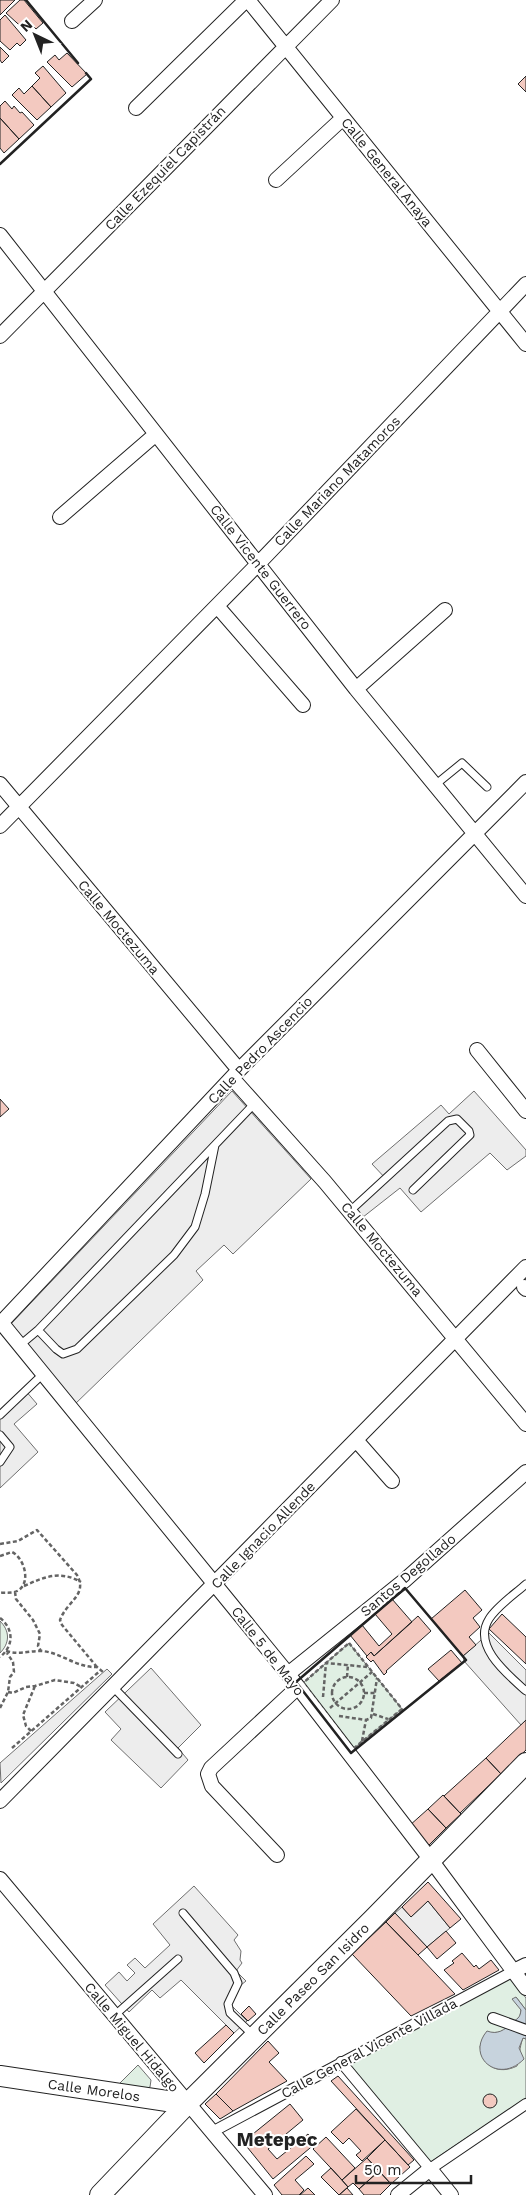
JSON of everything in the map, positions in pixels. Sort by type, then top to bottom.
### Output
[{"type":"main road","name":"Calle Paseo San Isidro","points":[[100,2195],[254,2036],[526,1763]]},
{"type":"main road","name":"Calle Morelos","points":[[0,2076],[187,2104]]},
{"type":"street","points":[[72,21],[95,0]]},
{"type":"street","points":[[136,108],[247,0]]},
{"type":"street","name":"Calle General Anaya","points":[[247,0],[526,344]]},
{"type":"street","name":"Calle Ezequiel Capistrán","points":[[0,336],[332,0]]},
{"type":"street","points":[[276,180],[343,118]]},
{"type":"street","name":"Calle Vicente Guerrero","points":[[0,235],[356,689],[526,896]]},
{"type":"street","name":"Calle Mariano Matamoros","points":[[0,826],[258,564],[526,284]]},
{"type":"street","points":[[60,517],[156,434]]},
{"type":"street","points":[[217,606],[303,705]]},
{"type":"street","points":[[356,689],[445,610]]},
{"type":"street","name":"Calle Pedro Ascencio","points":[[0,1323],[235,1074],[526,782]]},
{"type":"street","name":"Calle Moctezuma","points":[[0,784],[235,1074],[254,1104],[350,1211],[526,1424]]},
{"type":"street","points":[[477,1050],[526,1111]]},
{"type":"street","name":"Calle Ignacio Allende","points":[[0,1802],[456,1337],[523,1280]]},
{"type":"street","name":"Calle 5 de Mayo","points":[[0,1323],[288,1674],[431,1860],[520,1968],[526,1988]]},
{"type":"street","points":[[356,1440],[392,1481]]},
{"type":"street","name":"Santos Degollado","points":[[288,1674],[405,1580],[526,1472]]},
{"type":"street","points":[[277,1855],[212,1786],[208,1774],[211,1768],[297,1688]]},
{"type":"street","name":"Calle Miguel Hidalgo","points":[[0,1879],[265,2195]]},
{"type":"street","name":"Calle General Vicente Villada","points":[[212,2132],[520,1968]]},
{"type":"street","points":[[493,2018],[526,2030]]},
{"type":"street","points":[[341,2062],[451,2195]]},
{"type":"street","points":[[398,2195],[430,2168],[526,2104]]},
{"type":"lane","points":[[435,785],[462,763],[487,788]]},
{"type":"lane","points":[[20,1346],[38,1330],[254,1104]]},
{"type":"lane","points":[[350,1211],[448,1121],[457,1119],[469,1131],[470,1136],[413,1190]]},
{"type":"lane","points":[[38,1330],[56,1350],[63,1354],[70,1353],[77,1349],[174,1255],[195,1227],[205,1194],[216,1145]]},
{"type":"lane","points":[[0,1415],[43,1374]]},
{"type":"lane","points":[[0,1435],[10,1447],[0,1462]]},
{"type":"lane","points":[[526,1584],[490,1617],[483,1632],[488,1651],[526,1691]]},
{"type":"lane","points":[[113,1687],[178,1754]]},
{"type":"lane","points":[[183,1913],[234,1973],[238,1984],[228,2004],[230,2012],[254,2036]]},
{"type":"lane","points":[[115,2015],[178,1959]]},
{"type":"path","points":[[0,1544],[18,1541],[37,1530],[77,1574],[82,1583],[81,1591],[68,1605],[60,1620],[62,1625],[102,1671],[12,1748]]},
{"type":"path","points":[[0,1556],[12,1552],[19,1556],[23,1562],[24,1586]]},
{"type":"path","points":[[0,1593],[15,1592],[24,1586],[59,1574],[69,1575],[82,1583]]},
{"type":"path","points":[[15,1592],[16,1599],[34,1620],[40,1634],[38,1646],[41,1651]]},
{"type":"path","points":[[0,1618],[10,1630],[10,1645],[0,1657]]},
{"type":"path","points":[[349,1644],[402,1709],[353,1748],[303,1683],[326,1663],[349,1644]]},
{"type":"path","points":[[6,1652],[21,1654],[41,1651],[82,1666],[97,1667]]},
{"type":"path","points":[[0,1708],[8,1692],[10,1677],[14,1672],[13,1662],[6,1652]]},
{"type":"path","points":[[326,1663],[348,1664],[368,1668]]},
{"type":"path","points":[[323,1708],[326,1663]]},
{"type":"path","points":[[346,1677],[348,1664]]},
{"type":"path","points":[[326,1713],[372,1672]]},
{"type":"path","points":[[346,1677],[354,1678],[360,1682],[364,1693],[362,1701],[352,1708],[344,1708],[336,1703],[333,1698],[332,1688],[339,1680],[346,1677]]},
{"type":"path","points":[[326,1713],[366,1720],[371,1718],[377,1678]]},
{"type":"path","points":[[8,1692],[13,1693],[26,1687],[55,1680],[74,1683],[82,1687]]},
{"type":"path","points":[[31,1731],[26,1726],[23,1715],[35,1686]]},
{"type":"path","points":[[323,1686],[332,1688]]},
{"type":"path","points":[[364,1693],[375,1693]]},
{"type":"path","points":[[350,1717],[352,1708]]},
{"type":"path","points":[[373,1714],[389,1720]]},
{"type":"path","points":[[362,1741],[366,1720]]},
{"type":"green space","points":[[0,1621],[6,1629],[8,1637],[6,1645],[0,1653]]},
{"type":"green space","points":[[349,1643],[402,1709],[353,1749],[303,1683]]},
{"type":"green space","points":[[505,1971],[526,1998],[526,2010],[516,1997],[521,2010],[520,2016],[509,2028],[491,2033],[480,2046],[481,2053],[492,2067],[504,2070],[510,2069],[517,2066],[523,2038],[526,2039],[526,2098],[429,2163],[344,2064]]},
{"type":"green space","points":[[138,2065],[151,2080],[150,2087],[117,2086]]},
{"type":"shaded area","points":[[232,1091],[311,1179],[233,1254],[224,1245],[196,1271],[203,1280],[73,1406],[9,1326]]},
{"type":"shaded area","points":[[474,1091],[526,1150],[526,1156],[507,1170],[490,1153],[421,1212],[400,1188],[358,1221],[350,1211],[388,1181],[372,1164],[441,1105],[449,1114]]},
{"type":"shaded area","points":[[25,1390],[37,1404],[14,1424],[38,1452],[0,1488],[0,1413]]},
{"type":"shaded area","points":[[489,1633],[526,1670],[526,1720],[521,1725],[464,1661],[463,1656]]},
{"type":"shaded area","points":[[151,1668],[201,1725],[178,1748],[188,1760],[161,1788],[111,1740],[121,1729],[105,1712]]},
{"type":"shaded area","points":[[107,1669],[112,1674],[1,1783],[0,1763]]},
{"type":"shaded area","points":[[194,1886],[238,1935],[234,1940],[241,1951],[240,1960],[242,1963],[236,1971],[246,1981],[231,1993],[228,2002],[247,2021],[234,2033],[181,1980],[160,1998],[152,1990],[129,2012],[105,1985],[119,1972],[127,1981],[135,1973],[127,1965],[135,1958],[145,1968],[170,1945],[153,1924]]},
{"type":"shaded area","points":[[428,1901],[450,1928],[427,1947],[395,1913],[402,1907],[411,1917]]},
{"type":"shaded area","points":[[516,1997],[526,2010],[526,2039],[523,2038],[519,2048],[524,2059],[514,2066],[505,2069],[496,2068],[482,2058],[480,2050],[481,2041],[487,2031],[501,2031],[519,2017],[521,2010],[512,1999]]},
{"type":"building","points":[[0,0],[15,0],[0,15]]},
{"type":"building","points":[[20,0],[24,0],[43,23],[36,29],[33,26],[27,32],[6,13]]},
{"type":"building","points":[[5,15],[26,40],[20,46],[17,43],[10,50],[0,41],[0,20]]},
{"type":"building","points":[[0,47],[9,56],[2,63],[0,60]]},
{"type":"building","points":[[67,53],[87,74],[72,87],[47,62],[55,55],[59,60]]},
{"type":"building","points":[[43,66],[66,93],[51,107],[32,86],[40,78],[35,73]]},
{"type":"building","points":[[526,76],[526,92],[518,84]]},
{"type":"building","points":[[32,86],[51,107],[37,120],[12,95],[19,88],[24,94]]},
{"type":"building","points":[[5,101],[12,109],[14,106],[20,113],[22,112],[34,125],[19,139],[0,118],[0,106]]},
{"type":"building","points":[[0,118],[19,139],[4,153],[0,148]]},
{"type":"building","points":[[0,1099],[9,1109],[0,1117]]},
{"type":"building","points":[[465,1590],[482,1610],[473,1618],[480,1627],[469,1637],[476,1645],[463,1656],[431,1619]]},
{"type":"building","points":[[392,1599],[412,1622],[374,1656],[371,1652],[367,1656],[350,1635],[362,1625],[379,1646],[392,1634],[375,1614]]},
{"type":"building","points":[[502,1614],[526,1637],[526,1664],[489,1629]]},
{"type":"building","points":[[418,1616],[431,1631],[386,1671],[384,1675],[373,1660],[371,1662],[366,1657],[371,1652],[374,1656]]},
{"type":"building","points":[[451,1650],[462,1663],[439,1681],[428,1669]]},
{"type":"building","points":[[526,1720],[526,1750],[501,1774],[486,1758]]},
{"type":"building","points":[[486,1758],[501,1774],[460,1813],[444,1796]]},
{"type":"building","points":[[443,1795],[461,1814],[446,1828],[428,1809]]},
{"type":"building","points":[[428,1809],[446,1828],[426,1848],[409,1826]]},
{"type":"building","points":[[428,1882],[461,1919],[450,1928],[428,1901],[411,1917],[402,1907]]},
{"type":"building","points":[[395,1913],[427,1947],[418,1955],[386,1922]]},
{"type":"building","points":[[386,1922],[455,1994],[411,2016],[352,1954]]},
{"type":"building","points":[[446,1931],[456,1943],[437,1959],[427,1947]]},
{"type":"building","points":[[462,1953],[474,1967],[476,1965],[479,1969],[491,1960],[499,1970],[463,1990],[444,1970],[454,1963],[452,1961]]},
{"type":"building","points":[[249,2006],[256,2014],[248,2021],[241,2014]]},
{"type":"building","points":[[226,2025],[234,2033],[204,2063],[195,2053]]},
{"type":"building","points":[[268,2041],[279,2053],[269,2062],[287,2081],[233,2111],[216,2094]]},
{"type":"building","points":[[338,2076],[414,2160],[408,2165],[331,2081]]},
{"type":"building","points":[[216,2094],[233,2111],[220,2119],[205,2104]]},
{"type":"building","points":[[487,2094],[493,2094],[497,2101],[493,2108],[487,2108],[483,2104],[483,2098]]},
{"type":"building","points":[[290,2104],[303,2120],[268,2149],[277,2159],[308,2134],[316,2143],[273,2179],[243,2142]]},
{"type":"building","points":[[356,2109],[385,2140],[362,2161],[356,2155],[361,2151],[349,2138],[343,2144],[331,2132]]},
{"type":"building","points":[[326,2137],[355,2168],[342,2180],[313,2149]]},
{"type":"building","points":[[385,2140],[410,2167],[391,2184],[367,2158]]},
{"type":"building","points":[[306,2156],[314,2164],[295,2180],[304,2190],[299,2195],[282,2195],[274,2185]]},
{"type":"building","points":[[367,2158],[379,2171],[359,2189],[353,2183],[348,2187],[342,2180]]},
{"type":"building","points":[[331,2168],[348,2187],[339,2195],[321,2177]]},
{"type":"building","points":[[379,2171],[391,2184],[380,2195],[364,2195],[359,2189]]},
{"type":"building","points":[[308,2188],[315,2195],[300,2195]]},
{"type":"building","points":[[347,2188],[353,2195],[339,2195]]},
{"type":"wall","points":[[26,0],[78,63]]},
{"type":"wall","points":[[0,164],[91,79],[86,73]]},
{"type":"wall","points":[[405,1588],[466,1660],[351,1753],[296,1682],[405,1588]]},
{"type":"district","name":"Metepec","points":[[277,2139]]}]
